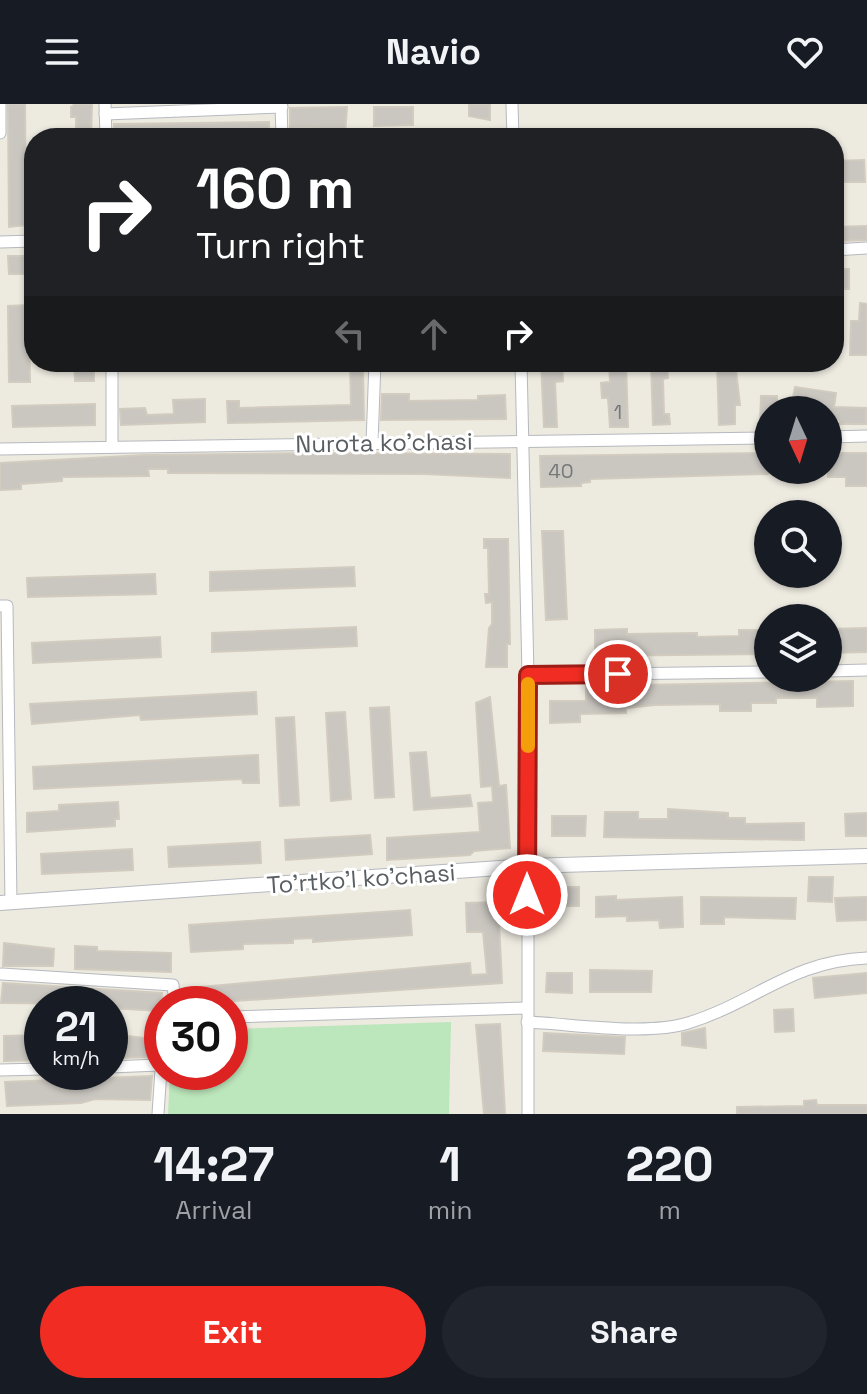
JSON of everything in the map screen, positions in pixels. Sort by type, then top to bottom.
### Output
[{"type":"street","points":[[0,104],[0,133]]},
{"type":"street","points":[[512,104],[513,128]]},
{"type":"street","points":[[105,109],[282,106],[282,128]]},
{"type":"street","points":[[0,242],[24,241]]},
{"type":"street","points":[[844,249],[867,248]]},
{"type":"street","points":[[112,372],[112,447]]},
{"type":"street","points":[[372,443],[375,372]]},
{"type":"street","points":[[521,372],[528,675],[528,1114]]},
{"type":"street","points":[[842,437],[867,436]]},
{"type":"street","name":"Nurota ko'chasi","points":[[0,449],[754,438]]},
{"type":"street","points":[[0,606],[7,606],[6,903]]},
{"type":"street","points":[[842,671],[867,670]]},
{"type":"street","points":[[528,675],[754,672]]},
{"type":"street","name":"To'rtko'l ko'chasi","points":[[6,903],[527,866],[867,856]]},
{"type":"street","points":[[527,1022],[643,1029],[686,1024],[807,967],[835,960],[867,958]]},
{"type":"street","points":[[2,974],[173,986]]},
{"type":"street","points":[[248,1016],[527,1008]]},
{"type":"street","points":[[0,1070],[24,1069]]},
{"type":"street","points":[[158,1114],[159,1090]]},
{"type":"green space","points":[[451,1022],[449,1114],[168,1114],[169,1090],[248,1090],[248,1028]]},
{"type":"building","points":[[8,104],[25,104],[24,225],[9,227]]},
{"type":"building","points":[[75,104],[92,104],[91,128],[76,128],[76,117],[71,117],[71,107]]},
{"type":"building","points":[[469,104],[490,104],[490,120],[469,116]]},
{"type":"building","points":[[347,107],[346,128],[290,128],[290,108]]},
{"type":"building","points":[[374,107],[413,107],[413,125],[374,126]]},
{"type":"building","points":[[269,122],[269,128],[114,128],[114,124]]},
{"type":"building","points":[[864,160],[865,182],[844,182],[844,161]]},
{"type":"building","points":[[867,226],[867,240],[844,241],[844,227]]},
{"type":"building","points":[[8,256],[24,256],[24,274],[9,274]]},
{"type":"building","points":[[844,269],[849,269],[849,289],[844,289]]},
{"type":"building","points":[[860,303],[867,304],[867,355],[850,355],[851,321],[859,321]]},
{"type":"building","points":[[24,305],[24,372],[30,372],[30,382],[9,382],[8,306]]},
{"type":"building","points":[[75,372],[94,372],[94,381],[75,381]]},
{"type":"building","points":[[350,372],[363,372],[364,420],[228,423],[227,401],[239,401],[239,408],[351,405]]},
{"type":"building","points":[[541,372],[563,372],[563,381],[555,382],[557,427],[544,427]]},
{"type":"building","points":[[610,372],[626,372],[628,427],[610,427],[608,398],[602,398],[601,383],[610,382]]},
{"type":"building","points":[[651,372],[668,372],[668,378],[663,379],[664,414],[669,414],[670,424],[653,425]]},
{"type":"building","points":[[717,372],[736,372],[740,405],[735,405],[735,424],[719,425]]},
{"type":"building","points":[[795,387],[836,393],[836,396],[793,396]]},
{"type":"building","points":[[382,394],[409,394],[409,401],[478,400],[478,396],[505,395],[506,419],[381,420]]},
{"type":"building","points":[[205,399],[205,422],[121,425],[120,409],[145,408],[147,415],[174,414],[173,400]]},
{"type":"building","points":[[95,404],[95,425],[13,427],[12,406]]},
{"type":"building","points":[[842,407],[866,408],[866,424],[842,424]]},
{"type":"building","points":[[754,453],[754,474],[590,479],[581,486],[541,487],[540,456]]},
{"type":"building","points":[[842,453],[867,453],[867,486],[846,486],[846,477],[842,477]]},
{"type":"building","points":[[510,454],[510,478],[425,474],[168,473],[168,469],[148,469],[149,476],[62,477],[62,481],[21,484],[21,489],[0,490],[0,463],[145,455]]},
{"type":"building","points":[[542,531],[563,531],[567,619],[546,620]]},
{"type":"building","points":[[484,539],[508,539],[510,644],[507,644],[507,667],[486,667],[492,602],[486,603],[485,594],[489,594],[488,548],[484,548]]},
{"type":"building","points":[[354,567],[355,586],[210,591],[210,572]]},
{"type":"building","points":[[155,574],[156,594],[28,597],[27,578]]},
{"type":"building","points":[[356,627],[357,646],[212,652],[212,633]]},
{"type":"building","points":[[867,628],[867,652],[842,653],[842,629]]},
{"type":"building","points":[[627,629],[627,634],[697,633],[697,637],[739,636],[739,630],[754,630],[754,654],[595,656],[595,630]]},
{"type":"building","points":[[160,637],[161,657],[33,663],[32,643]]},
{"type":"building","points":[[842,681],[853,681],[853,706],[817,707],[817,698],[776,698],[776,703],[751,703],[751,711],[720,711],[720,704],[655,705],[626,708],[626,713],[580,714],[580,722],[550,723],[550,701],[586,701],[586,686],[754,683],[754,692],[842,692]]},
{"type":"building","points":[[256,692],[257,714],[141,720],[140,715],[32,724],[30,704]]},
{"type":"building","points":[[490,697],[499,786],[506,785],[510,848],[474,851],[470,855],[387,860],[387,838],[480,832],[478,803],[493,802],[492,786],[481,787],[476,703]]},
{"type":"building","points":[[389,707],[394,797],[375,798],[370,708]]},
{"type":"building","points":[[345,712],[351,799],[331,801],[326,713]]},
{"type":"building","points":[[294,717],[299,805],[280,806],[276,718]]},
{"type":"building","points":[[426,752],[430,798],[470,795],[472,806],[414,810],[410,753]]},
{"type":"building","points":[[258,755],[259,783],[243,783],[242,779],[34,789],[33,767]]},
{"type":"building","points":[[118,802],[119,819],[115,819],[115,826],[27,832],[27,813],[59,811],[59,805]]},
{"type":"building","points":[[668,809],[728,813],[728,818],[745,818],[745,824],[804,823],[804,840],[604,837],[605,812],[638,812],[638,819],[668,819]]},
{"type":"building","points":[[867,813],[867,836],[846,836],[845,814]]},
{"type":"building","points":[[552,816],[586,816],[585,836],[552,836]]},
{"type":"building","points":[[370,835],[372,854],[286,860],[285,840]]},
{"type":"building","points":[[260,842],[261,863],[169,867],[168,847]]},
{"type":"building","points":[[132,849],[133,870],[42,874],[41,854]]},
{"type":"building","points":[[809,877],[833,877],[832,902],[808,901]]},
{"type":"building","points":[[557,887],[579,887],[579,906],[557,906]]},
{"type":"building","points":[[616,896],[616,900],[682,897],[683,927],[660,928],[659,920],[627,921],[627,916],[596,917],[596,897]]},
{"type":"building","points":[[701,897],[796,898],[795,919],[724,917],[724,924],[701,924]]},
{"type":"building","points":[[867,897],[867,920],[837,921],[835,898]]},
{"type":"building","points":[[498,902],[502,983],[248,1000],[248,986],[212,986],[470,963],[471,975],[487,974],[483,932],[467,932],[466,903]]},
{"type":"building","points":[[410,910],[412,935],[313,942],[313,938],[293,939],[293,943],[243,944],[243,949],[191,952],[189,925]]},
{"type":"building","points":[[4,943],[54,949],[53,966],[3,966]]},
{"type":"building","points":[[75,946],[97,947],[97,951],[171,953],[171,972],[75,969]]},
{"type":"building","points":[[590,970],[652,971],[651,992],[590,992]]},
{"type":"building","points":[[547,973],[572,973],[572,993],[546,992]]},
{"type":"building","points":[[867,973],[867,993],[815,998],[813,978]]},
{"type":"building","points":[[3,983],[51,986],[24,986],[24,1003],[1,1003]]},
{"type":"building","points":[[128,991],[144,992],[144,1010],[128,1009]]},
{"type":"building","points":[[793,1009],[794,1031],[775,1032],[774,1010]]},
{"type":"building","points":[[500,1024],[505,1114],[484,1114],[476,1025]]},
{"type":"building","points":[[705,1028],[706,1048],[682,1045],[682,1033]]},
{"type":"building","points":[[544,1033],[625,1037],[624,1054],[543,1051]]},
{"type":"building","points":[[24,1035],[24,1060],[4,1061],[4,1036]]},
{"type":"building","points":[[128,1036],[144,1038],[144,1057],[128,1058]]},
{"type":"building","points":[[144,1076],[144,1090],[151,1090],[150,1100],[95,1099],[81,1103],[7,1106],[5,1082],[24,1081],[24,1090],[128,1090],[128,1077]]},
{"type":"building","points":[[816,1100],[817,1105],[867,1105],[867,1114],[737,1114],[737,1107],[804,1106],[804,1101]]},
{"type":"slow traffic","points":[[528,684],[528,746]]},
{"type":"route","points":[[527,895],[528,675],[618,674]]}]
